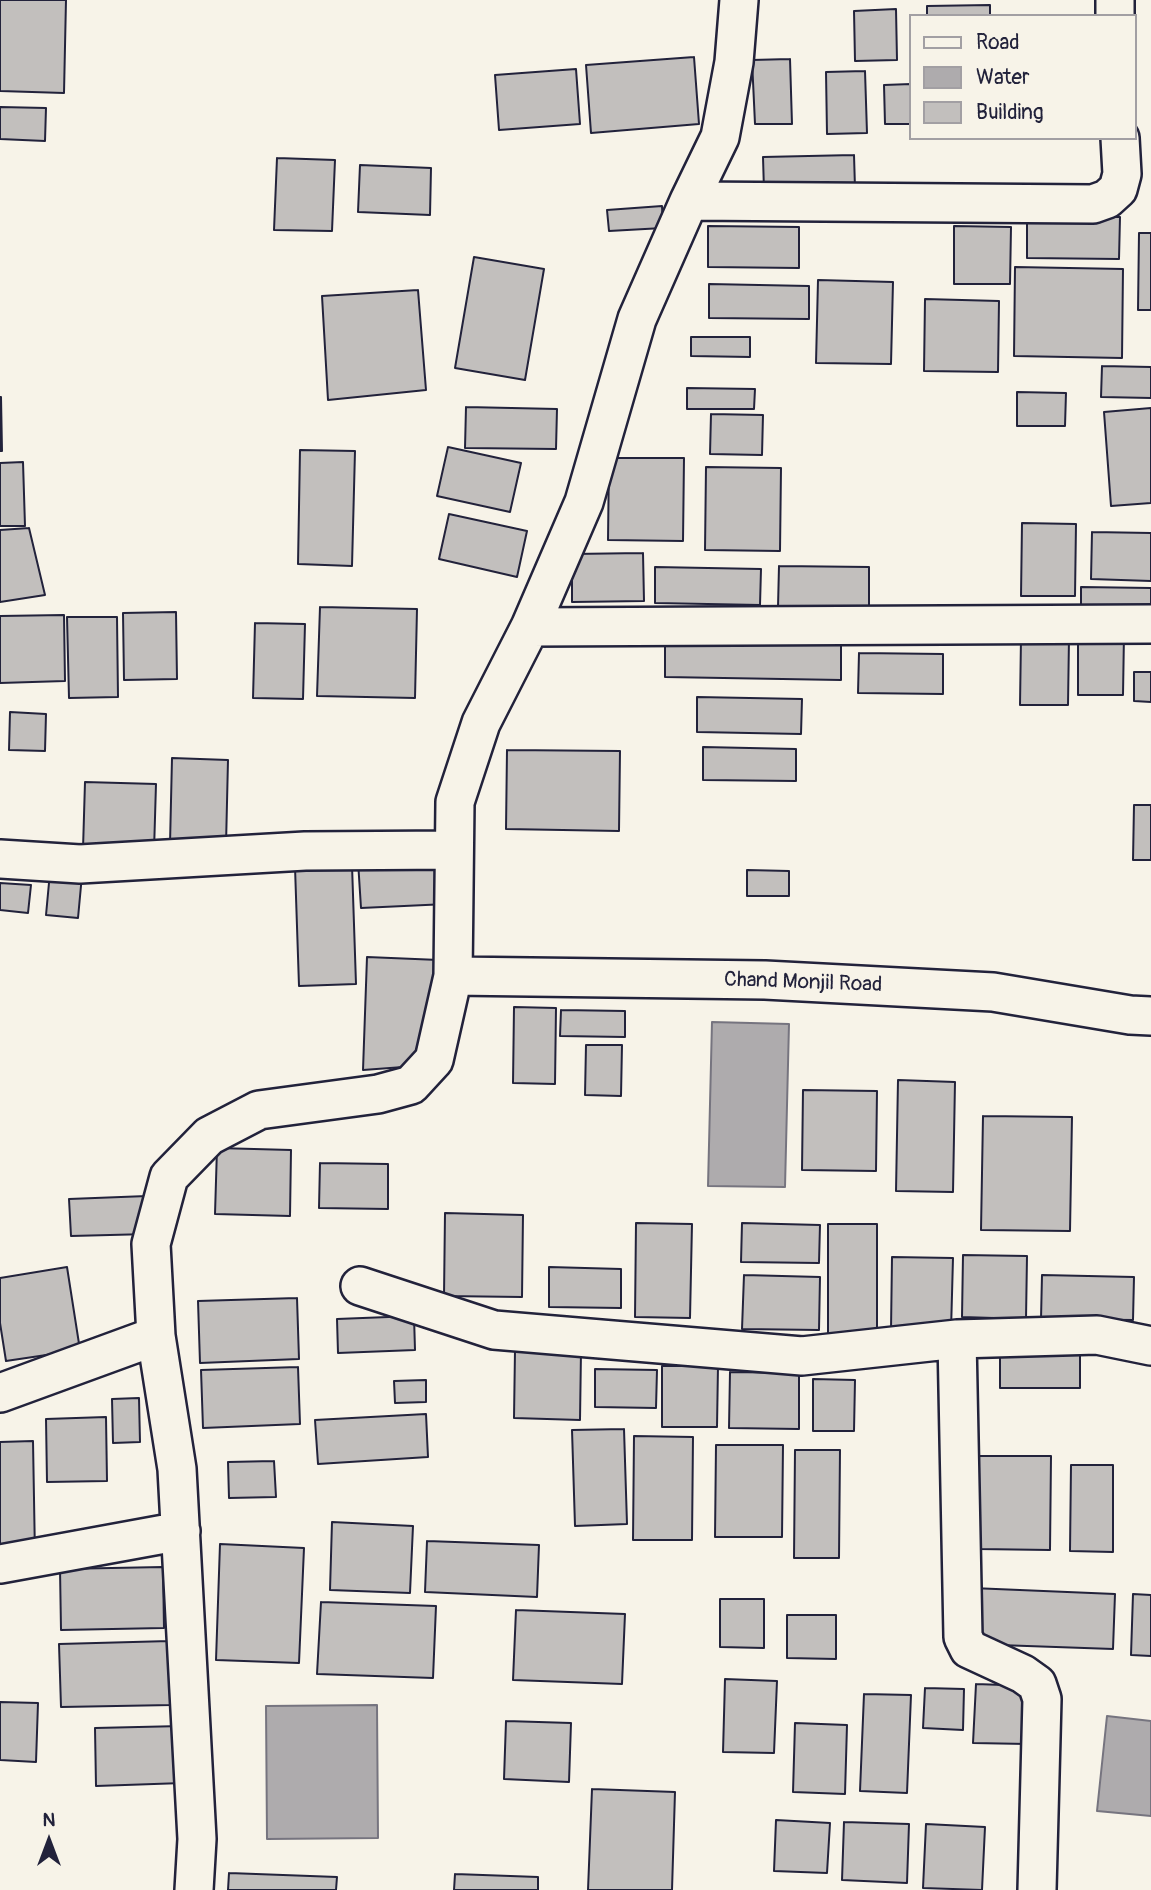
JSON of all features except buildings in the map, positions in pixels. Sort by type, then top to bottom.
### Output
[{"type":"street","points":[[194,1890],[197,1839],[177,1469],[156,1336],[151,1244],[169,1177],[209,1136],[259,1110],[378,1094],[411,1084],[434,1060],[453,976],[456,802],[481,723],[530,627],[584,502],[637,319],[720,137],[734,62],[739,0]]},
{"type":"street","points":[[690,201],[1093,204],[1107,199],[1118,189],[1122,174],[1120,140]]},
{"type":"street","points":[[530,627],[1151,624]]},
{"type":"street","points":[[0,859],[80,864],[305,851],[454,850]]},
{"type":"street","name":"Chand Monjil Road","points":[[453,976],[765,980],[993,992],[1130,1015],[1151,1016]]},
{"type":"street","points":[[360,1286],[494,1329],[802,1356],[957,1339],[1097,1335],[1151,1346]]},
{"type":"street","points":[[0,1393],[156,1336]]},
{"type":"street","points":[[957,1339],[963,1637],[969,1649],[1023,1674],[1037,1684],[1041,1699],[1037,1890]]},
{"type":"street","points":[[0,1564],[181,1531]]},
{"type":"water","points":[[712,1022],[789,1024],[785,1187],[708,1186]]},
{"type":"water","points":[[377,1705],[378,1838],[267,1839],[266,1706]]},
{"type":"water","points":[[1107,1716],[1151,1721],[1151,1816],[1097,1811]]}]
